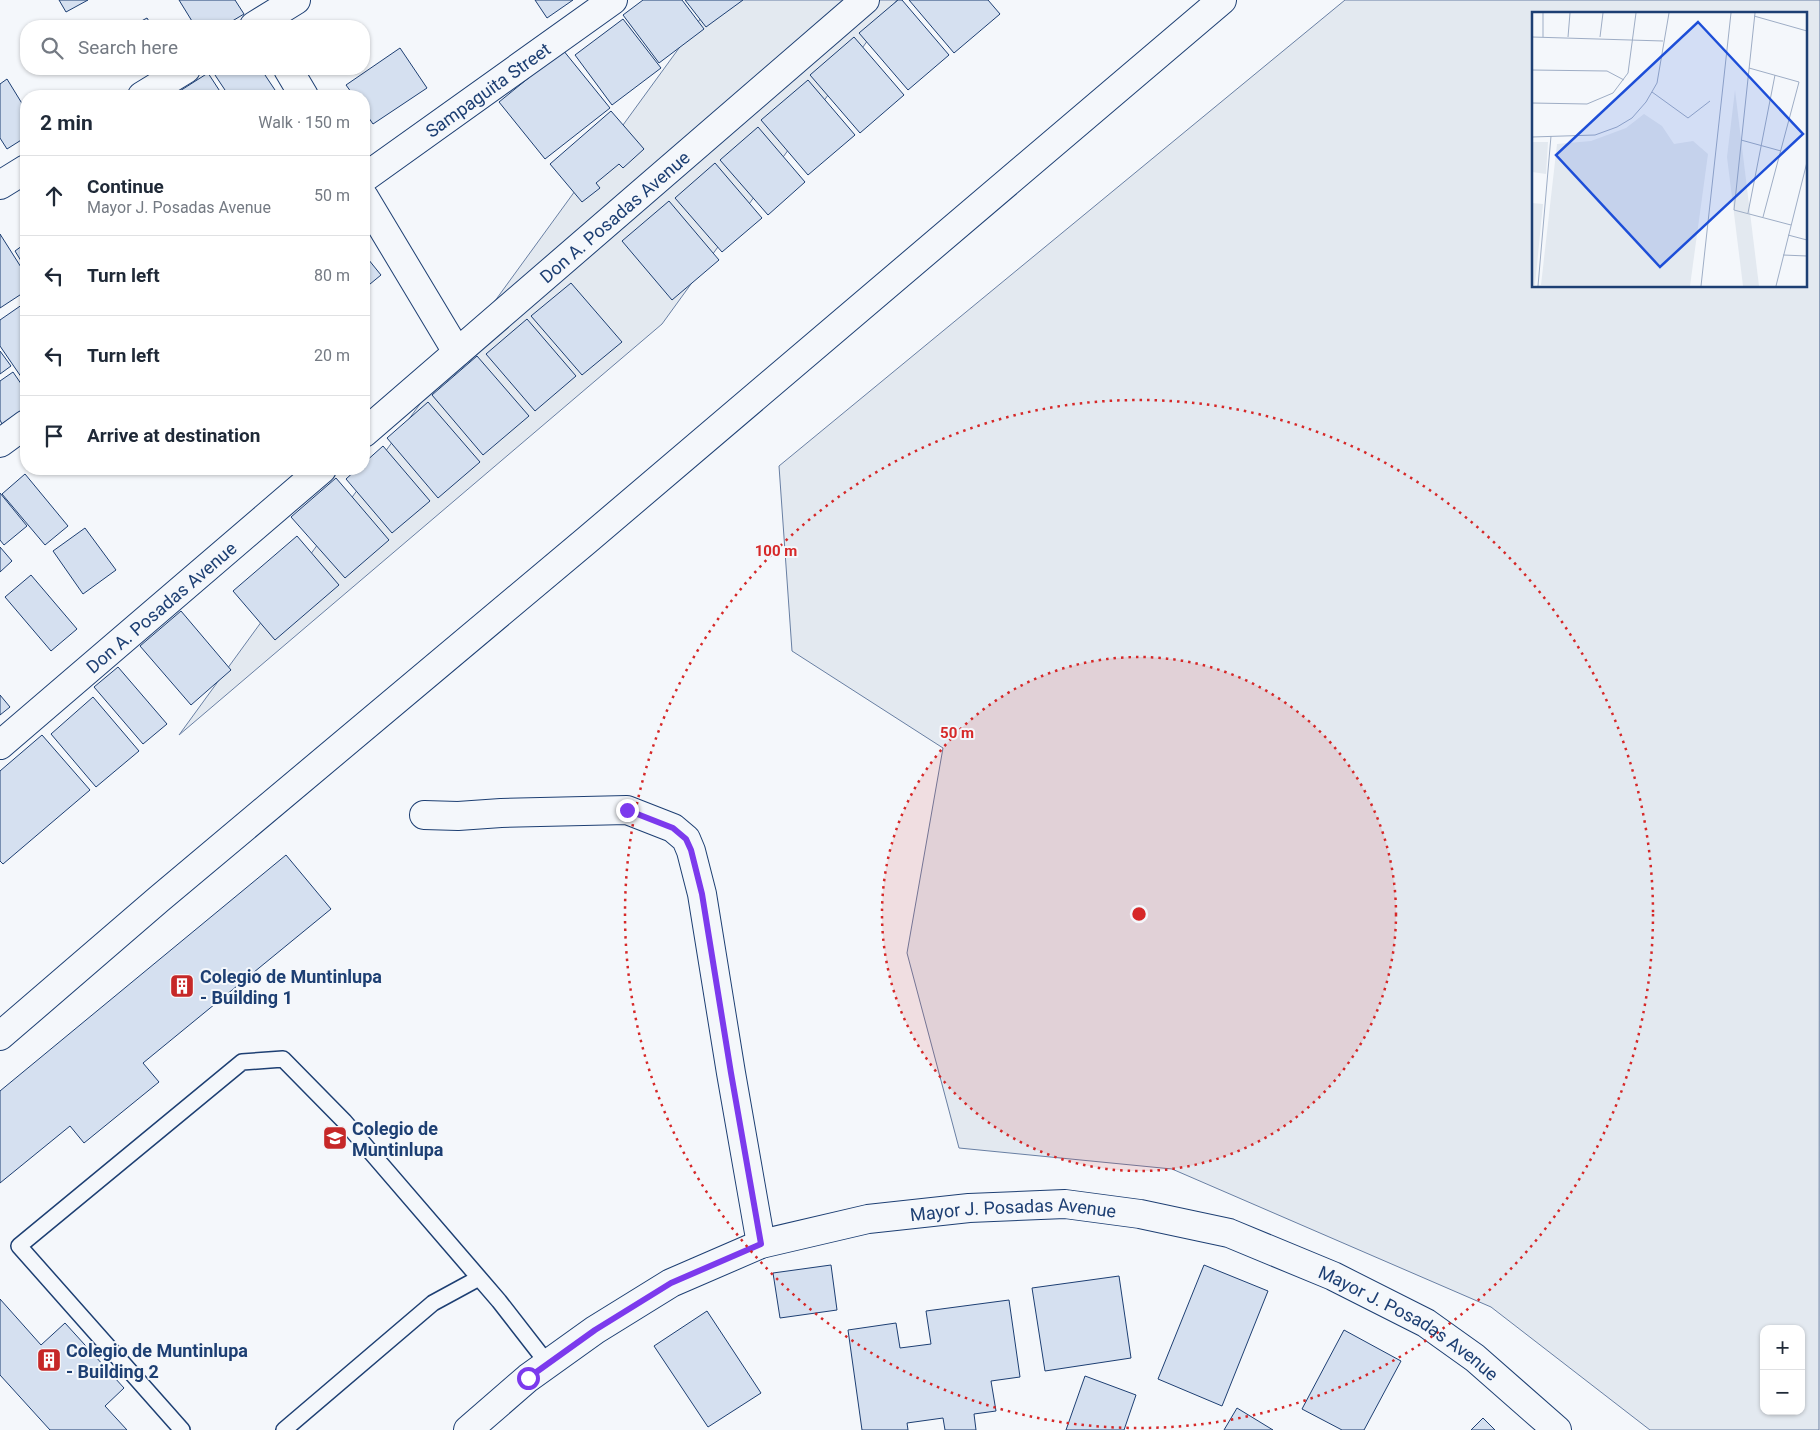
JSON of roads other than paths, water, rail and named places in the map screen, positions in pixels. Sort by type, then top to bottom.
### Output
[{"type":"street","points":[[266,20],[296,0]]},
{"type":"street","name":"Sampaguita Street","points":[[370,174],[613,0]]},
{"type":"street","name":"Don A. Posadas Avenue","points":[[370,428],[865,0]]},
{"type":"street","points":[[0,1036],[159,899],[587,540],[1222,0]]},
{"type":"street","points":[[152,90],[176,75]]},
{"type":"street","points":[[292,75],[300,90]]},
{"type":"street","points":[[0,185],[20,173]]},
{"type":"street","points":[[370,206],[458,352]]},
{"type":"street","points":[[0,443],[20,428]]},
{"type":"street","name":"Don A. Posadas Avenue","points":[[0,745],[315,475]]},
{"type":"street","points":[[424,815],[458,816],[510,812],[627,810],[673,828],[686,839],[691,850],[702,894],[761,1244]]},
{"type":"street","name":"Mayor J. Posadas Avenue","points":[[468,1430],[528,1378],[595,1330],[671,1283],[761,1244],[868,1219],[970,1208],[1065,1204],[1140,1214],[1229,1233],[1333,1276],[1426,1323],[1475,1358],[1557,1430]]},
{"type":"lane","points":[[182,1430],[19,1246],[242,1062],[283,1059],[344,1121],[479,1278],[548,1364]]},
{"type":"lane","points":[[284,1430],[433,1303],[479,1278]]},
{"type":"place","name":"Colegio de Muntinlupa - Building 1","points":[[182,986]]},
{"type":"place","name":"Colegio de Muntinlupa","points":[[335,1138]]},
{"type":"place","name":"Colegio de Muntinlupa - Building 2","points":[[49,1360]]}]
